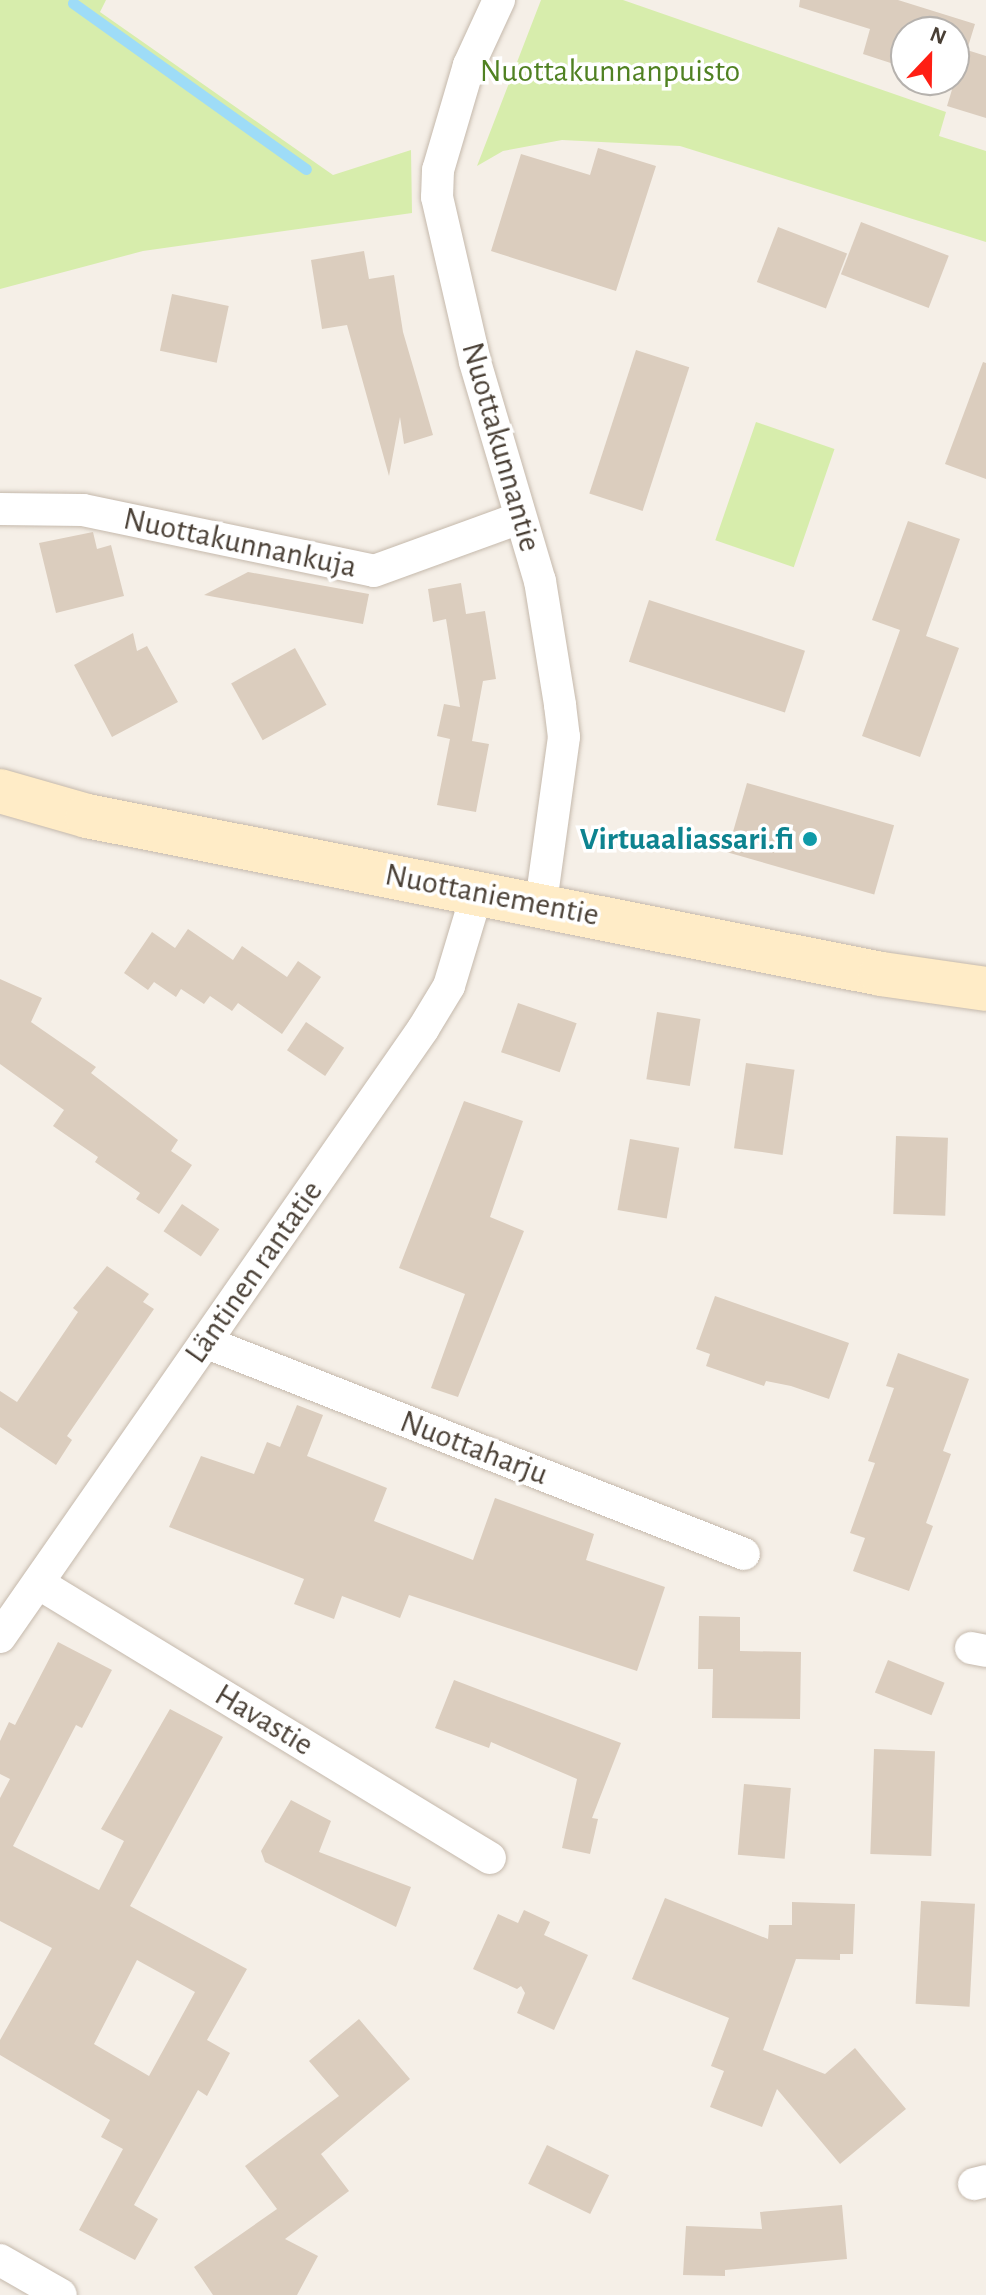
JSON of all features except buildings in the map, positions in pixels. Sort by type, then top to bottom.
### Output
[{"type":"main road","name":"Nuottaniementie","points":[[0,791],[87,816],[541,903],[881,974],[986,989]]},
{"type":"street","name":"Nuottakunnantie","points":[[499,0],[469,65],[438,170],[437,197],[475,362],[540,581],[564,737],[541,903]]},
{"type":"street","name":"Nuottakunnankuja","points":[[0,509],[83,510],[374,571],[520,518]]},
{"type":"street","name":"Läntinen rantatie","points":[[0,1637],[423,1029],[449,986],[477,893]]},
{"type":"street","name":"Nuottaharju","points":[[205,1342],[744,1554]]},
{"type":"street","name":"Havastie","points":[[38,1583],[490,1858]]},
{"type":"street","points":[[0,2260],[61,2295]]},
{"type":"green space","points":[[0,0],[106,0],[100,12],[333,175],[411,150],[412,213],[143,251],[0,289]]},
{"type":"green space","name":"Nuottakunnanpuisto","points":[[541,0],[623,0],[890,93],[890,96],[900,96],[946,112],[939,136],[986,151],[986,242],[680,146],[562,140],[503,151],[477,166]]},
{"type":"green space","points":[[756,422],[834,449],[794,567],[715,540]]},
{"type":"waterway","points":[[73,3],[306,169]]},
{"type":"place","name":"Virtuaaliassari.fi","points":[[810,839]]}]
